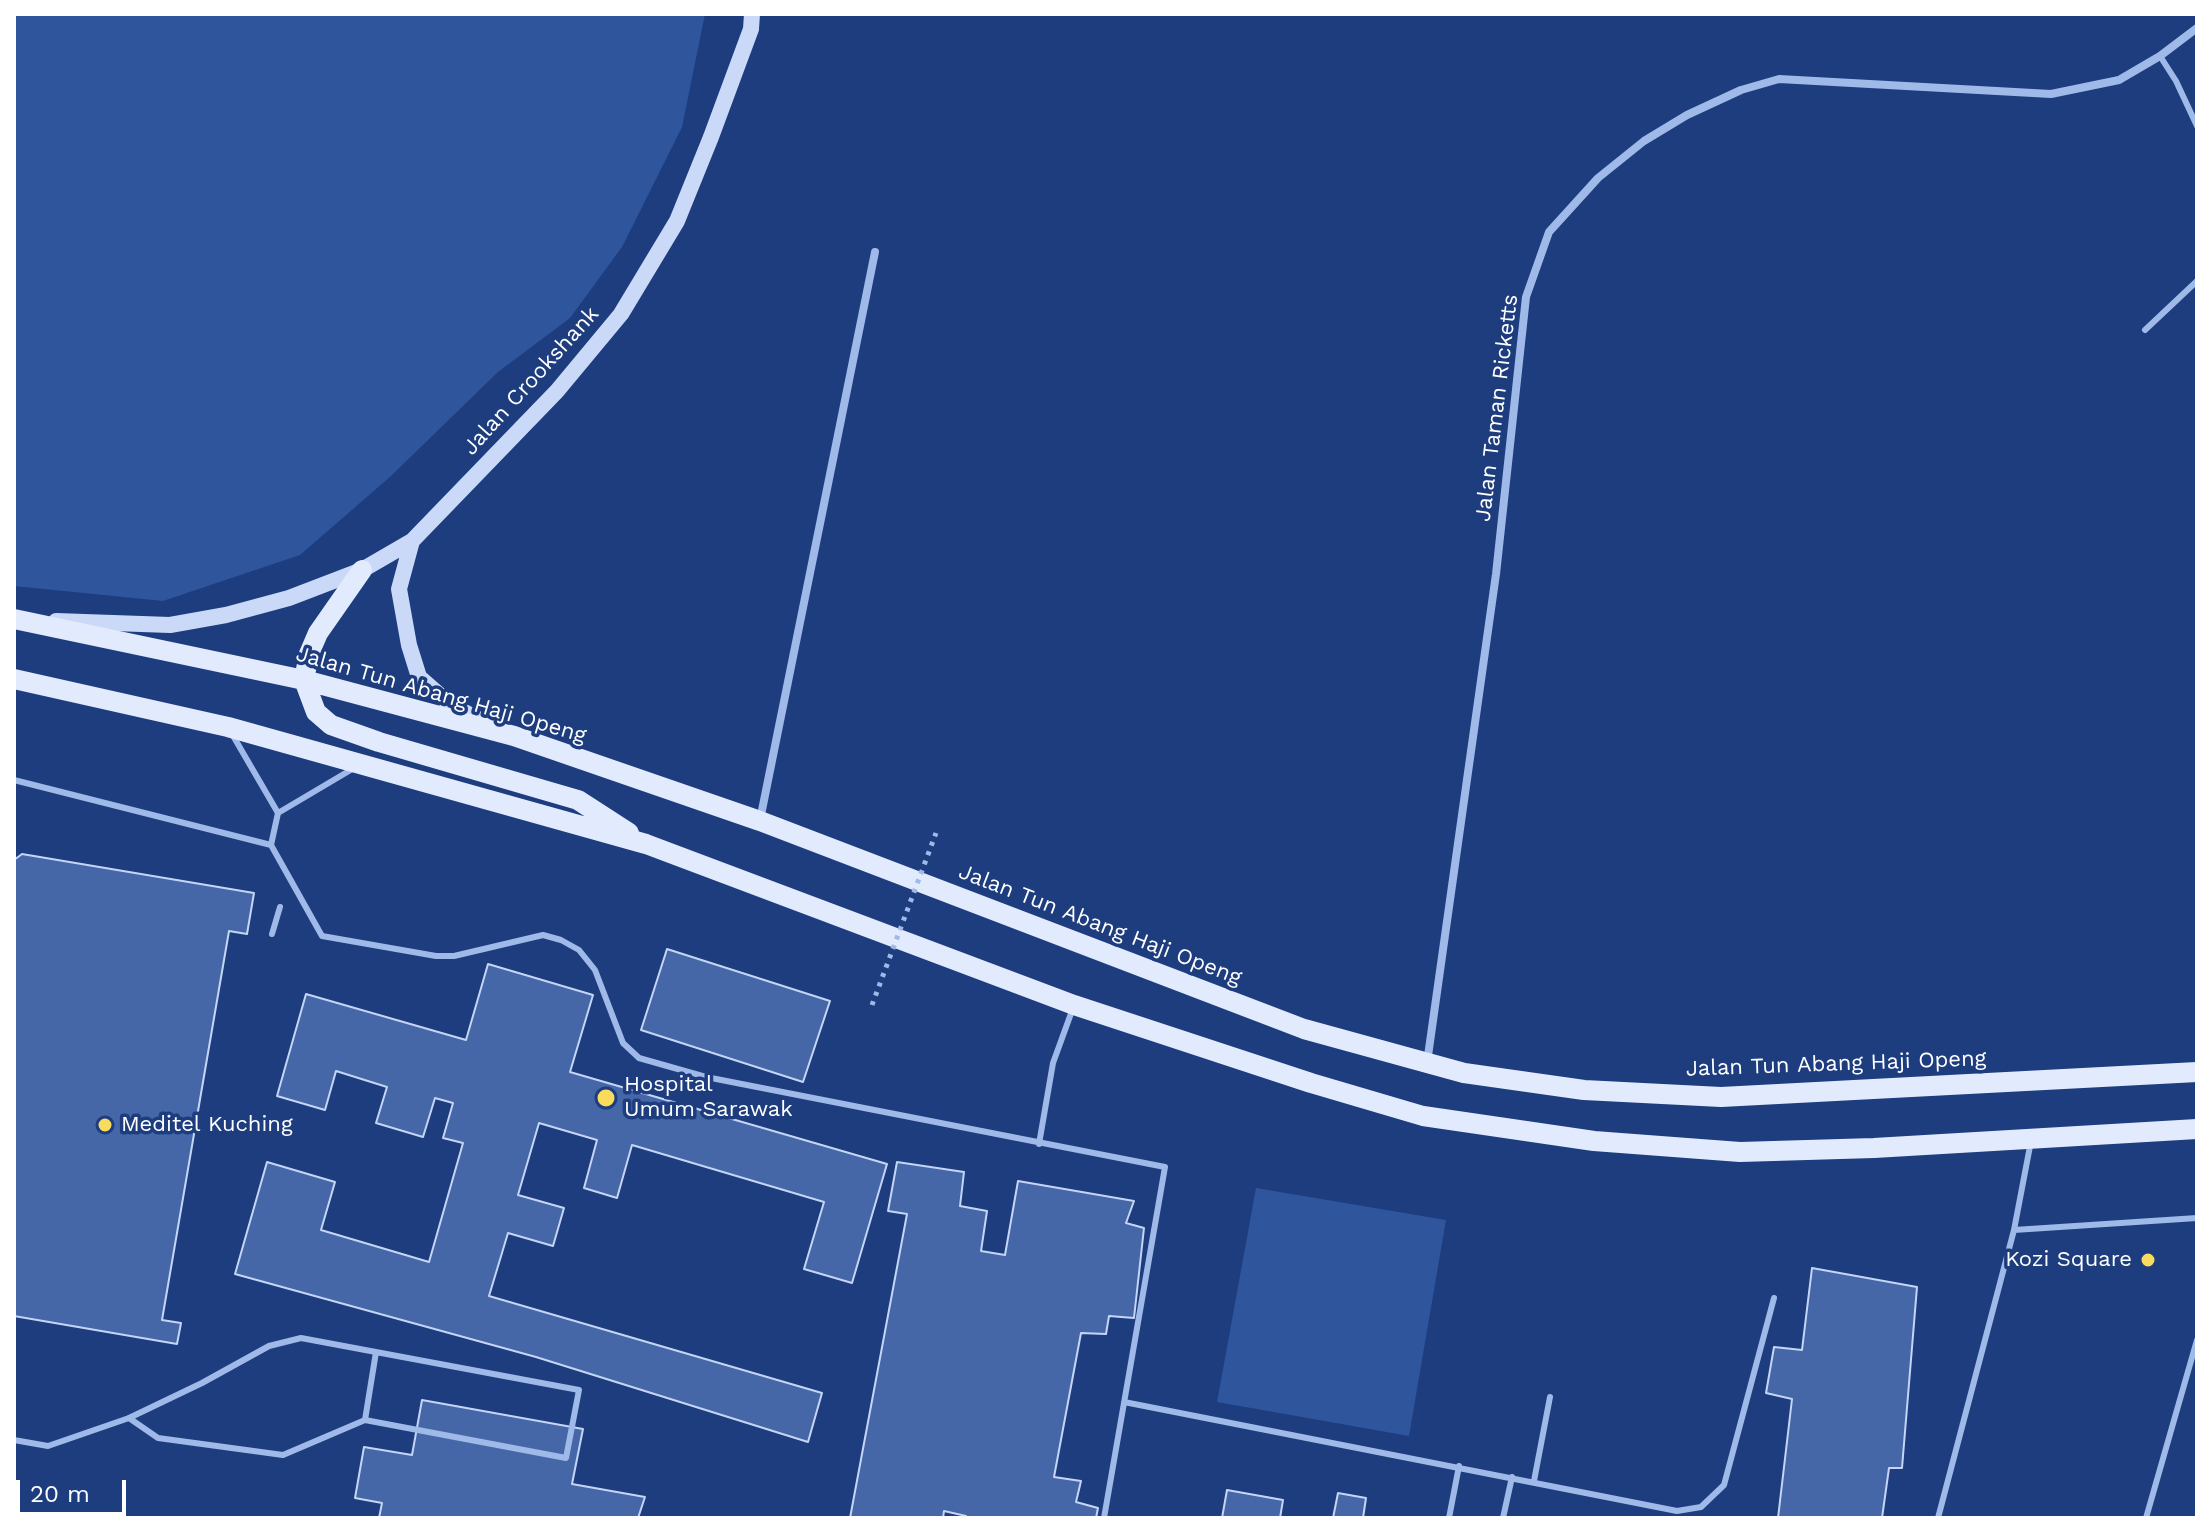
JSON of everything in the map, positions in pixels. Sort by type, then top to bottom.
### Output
[{"type":"main road","points":[[362,570],[318,633],[309,654],[304,680],[316,712],[331,725],[379,742],[578,800],[646,844]]},
{"type":"main road","name":"Jalan Tun Abang Haji Openg","points":[[15,619],[304,680],[514,736],[760,821],[1304,1029],[1464,1073],[1584,1090],[1721,1097],[2197,1072]]},
{"type":"main road","points":[[14,679],[228,727],[646,844],[1074,1005],[1311,1083],[1423,1116],[1594,1141],[1740,1152],[1874,1148],[2197,1129]]},
{"type":"street","name":"Jalan Crookshank","points":[[412,541],[557,391],[621,314],[677,221],[751,29],[752,14]]},
{"type":"street","name":"Jalan Taman Ricketts","points":[[1427,1063],[1496,574],[1526,297],[1549,232],[1598,178],[1644,141],[1687,115],[1741,90],[1779,79],[2051,94],[2119,80],[2160,56],[2197,28]]},
{"type":"street","points":[[760,821],[875,252]]},
{"type":"street","points":[[15,619],[170,625],[226,615],[289,598],[362,570],[412,541]]},
{"type":"street","points":[[412,541],[399,589],[409,645],[419,677],[451,705],[514,736]]},
{"type":"lane","points":[[2160,56],[2176,81],[2197,126]]},
{"type":"lane","points":[[2145,330],[2197,281]]},
{"type":"lane","points":[[228,727],[278,813],[271,845],[322,936],[436,956],[454,956],[543,935],[579,950],[595,970],[623,1043],[639,1058],[706,1077],[1165,1167],[1104,1518]]},
{"type":"lane","points":[[278,813],[361,764]]},
{"type":"lane","points":[[14,780],[271,845]]},
{"type":"lane","points":[[272,934],[280,907]]},
{"type":"lane","points":[[1039,1144],[1053,1063],[1074,1005]]},
{"type":"lane","points":[[1938,1518],[2014,1230],[2031,1137]]},
{"type":"lane","points":[[2014,1230],[2197,1218]]},
{"type":"lane","points":[[1124,1402],[1677,1511],[1701,1507],[1724,1485],[1774,1298]]},
{"type":"lane","points":[[14,1440],[48,1446],[129,1418],[269,1346],[301,1338],[579,1390],[566,1458],[365,1420],[283,1455],[158,1438],[129,1418]]},
{"type":"lane","points":[[2146,1518],[2197,1340]]},
{"type":"lane","points":[[365,1420],[376,1352]]},
{"type":"lane","points":[[1534,1481],[1550,1397]]},
{"type":"lane","points":[[1449,1518],[1459,1466]]},
{"type":"lane","points":[[1503,1518],[1512,1477]]},
{"type":"path","points":[[872,1005],[936,833]]},
{"type":"shaded area","points":[[14,14],[705,14],[682,127],[622,247],[570,318],[498,372],[391,476],[300,555],[163,601],[14,586]]},
{"type":"shaded area","points":[[1256,1188],[1446,1220],[1409,1436],[1217,1402]]},
{"type":"building","name":"Meditel Kuching","points":[[22,854],[254,893],[247,934],[229,931],[162,1320],[181,1323],[177,1344],[14,1316],[14,860]]},
{"type":"building","points":[[667,949],[830,1001],[803,1082],[641,1030]]},
{"type":"building","points":[[488,964],[593,995],[570,1072],[887,1164],[852,1283],[804,1269],[824,1202],[632,1145],[617,1198],[584,1188],[597,1140],[539,1123],[518,1195],[564,1208],[553,1246],[508,1233],[489,1296],[822,1393],[808,1442],[536,1357],[235,1274],[267,1162],[335,1182],[321,1230],[429,1262],[463,1143],[443,1138],[453,1103],[435,1098],[423,1137],[376,1123],[387,1087],[336,1071],[325,1110],[277,1096],[306,994],[466,1040]]},
{"type":"building","points":[[897,1162],[964,1172],[960,1206],[987,1211],[981,1251],[1005,1255],[1018,1181],[1134,1201],[1126,1223],[1144,1228],[1134,1318],[1109,1316],[1106,1334],[1081,1333],[1054,1477],[1081,1481],[1076,1502],[1098,1508],[1096,1518],[966,1518],[944,1511],[943,1518],[850,1518],[907,1214],[888,1211]]},
{"type":"building","points":[[1812,1268],[1917,1287],[1902,1468],[1889,1468],[1882,1518],[1778,1518],[1792,1399],[1766,1393],[1774,1347],[1802,1350]]},
{"type":"building","points":[[422,1400],[583,1429],[572,1484],[645,1497],[638,1518],[379,1518],[382,1503],[355,1498],[364,1447],[412,1455]]},
{"type":"building","points":[[1227,1490],[1283,1500],[1280,1518],[1222,1518]]},
{"type":"building","points":[[1338,1493],[1366,1498],[1363,1518],[1333,1518]]},
{"type":"place","name":"Hospital Umum Sarawak","points":[[606,1098]]},
{"type":"place","name":"Meditel Kuching","points":[[105,1125]]},
{"type":"place","name":"Kozi Square","points":[[2148,1260]]}]
